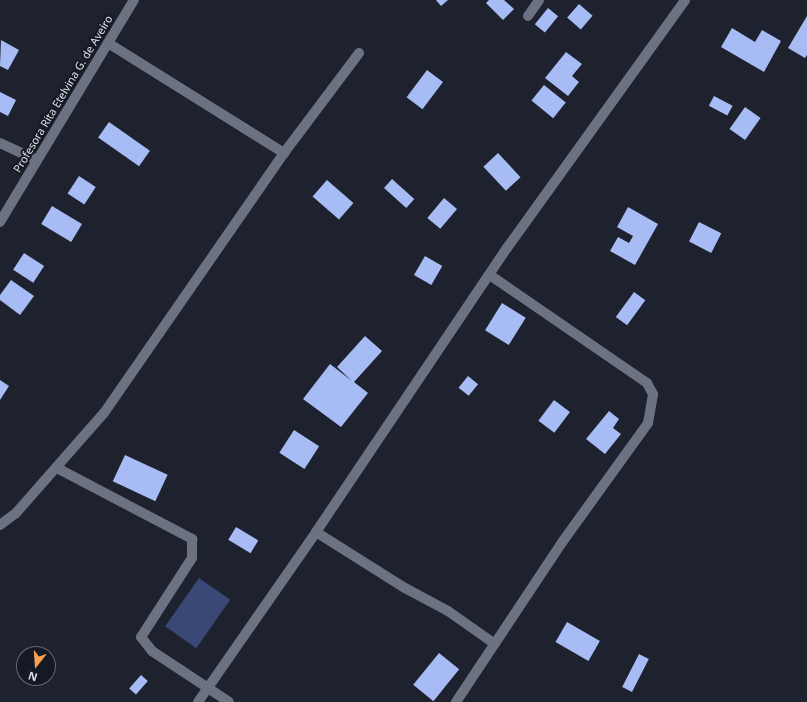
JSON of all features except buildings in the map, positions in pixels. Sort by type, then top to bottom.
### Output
[{"type":"street","name":"Profesora Rita Etelvina G. de Aveiro","points":[[0,222],[36,160],[134,0]]},
{"type":"street","points":[[528,16],[539,0]]},
{"type":"street","points":[[198,702],[316,532],[490,274],[685,0]]},
{"type":"street","points":[[108,43],[284,153]]},
{"type":"street","points":[[0,525],[16,513],[104,413],[284,153],[359,53]]},
{"type":"street","points":[[0,143],[36,160]]},
{"type":"street","points":[[456,702],[563,541],[648,423],[652,394],[647,383],[490,274]]},
{"type":"street","points":[[57,468],[192,539],[192,558],[141,637],[152,651],[209,687],[229,702]]},
{"type":"street","points":[[316,532],[404,588],[448,611],[495,644]]},
{"type":"shaded area","points":[[199,578],[230,600],[196,648],[165,626]]}]
